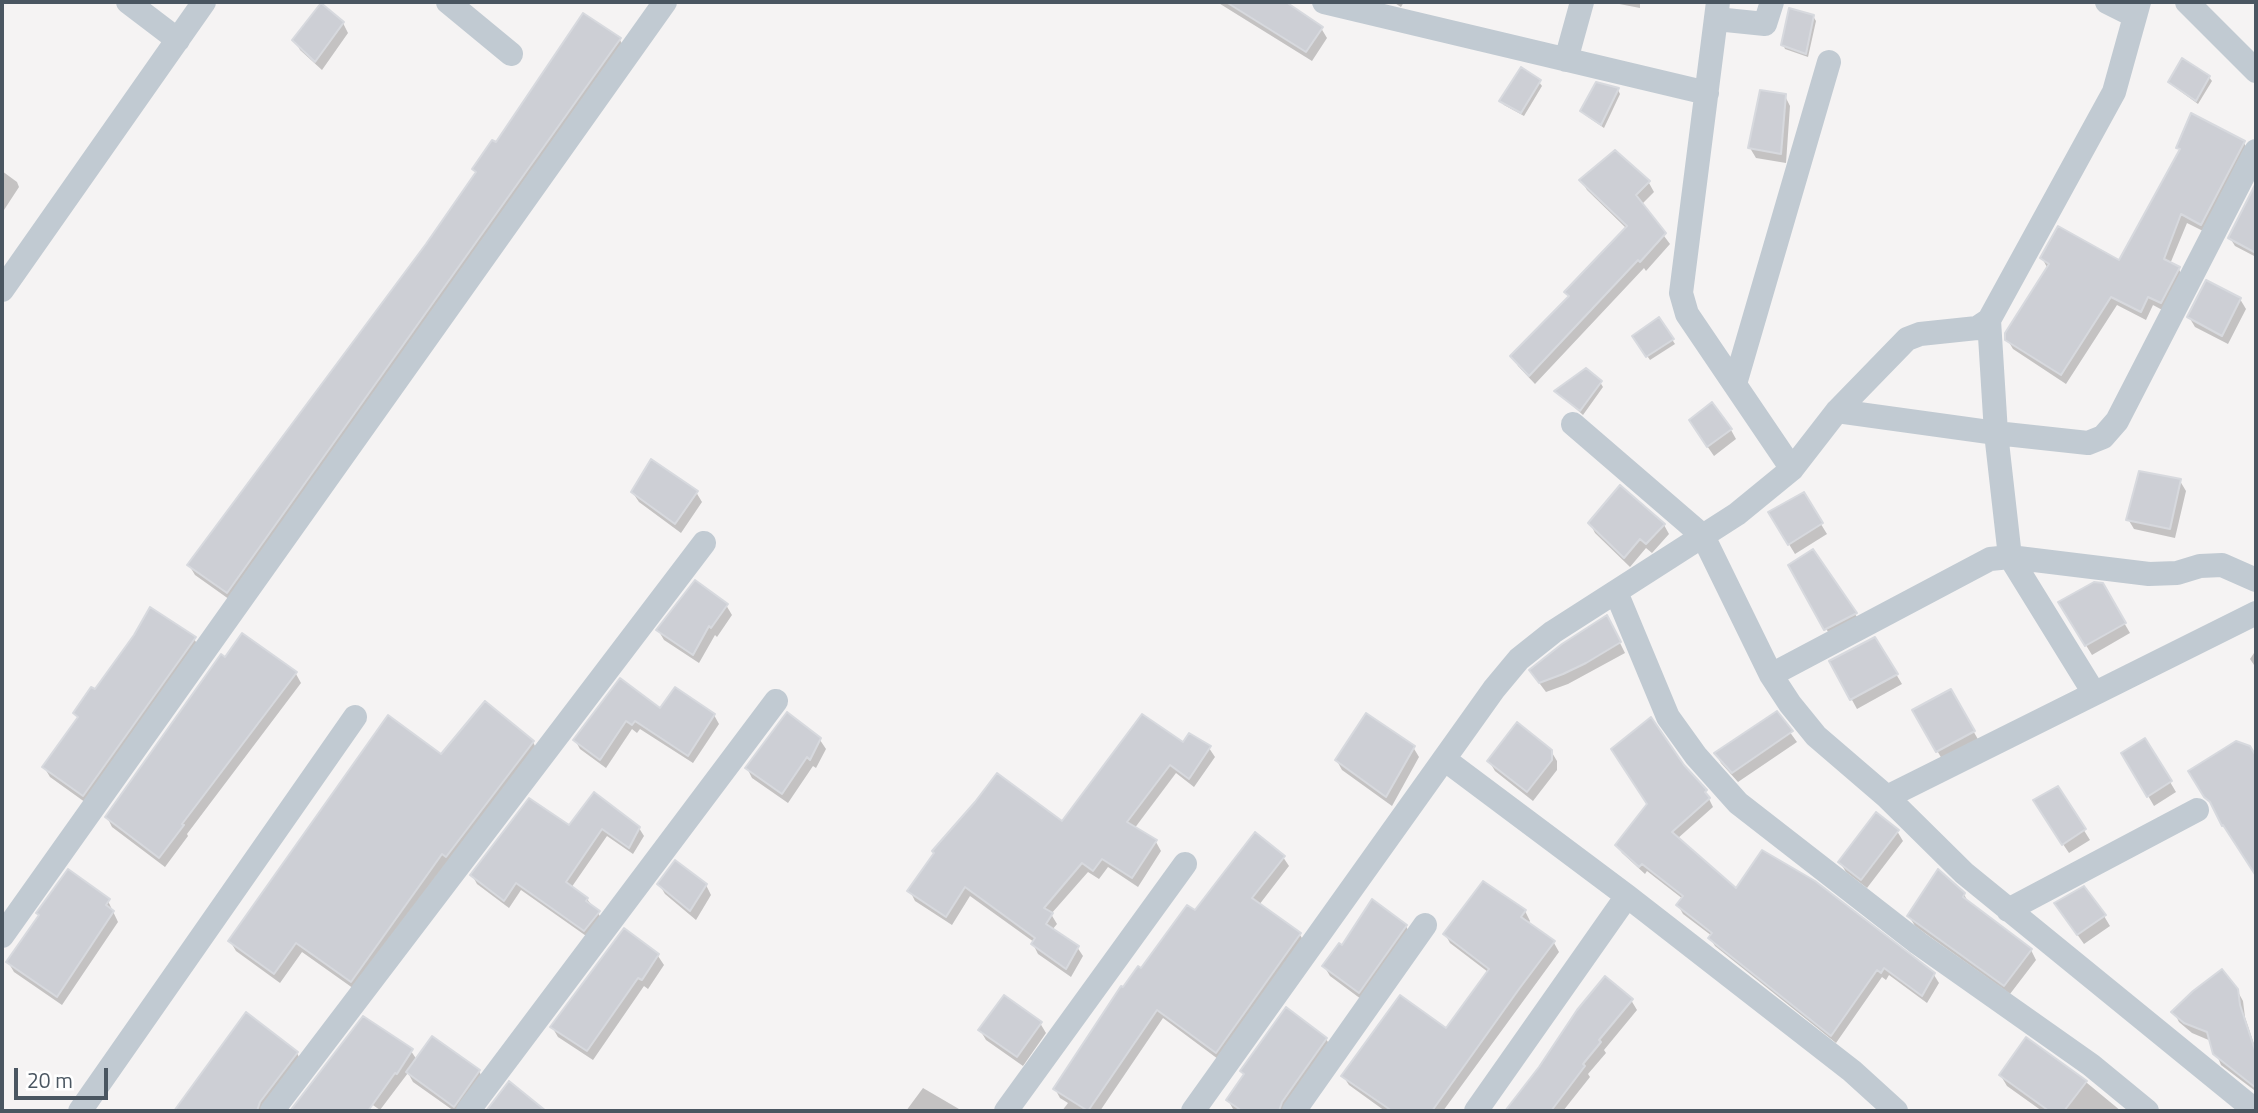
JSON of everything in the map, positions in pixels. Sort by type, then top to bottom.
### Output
[{"type":"street","points":[[128,2],[178,40]]},
{"type":"street","points":[[2,290],[204,2]]},
{"type":"street","points":[[448,2],[510,54]]},
{"type":"street","points":[[2,936],[665,2]]},
{"type":"street","points":[[1324,2],[1707,93]]},
{"type":"street","points":[[1566,60],[1582,2]]},
{"type":"street","points":[[1772,2],[1765,23],[1717,10],[1681,293],[1687,314],[1792,469]]},
{"type":"street","points":[[1192,1111],[1444,758],[1519,659],[1553,632],[1737,514],[1792,469],[1837,411],[1907,339],[1920,334],[1977,328],[1989,320],[2114,92],[2137,9],[2107,2]]},
{"type":"street","points":[[2186,2],[2256,71]]},
{"type":"street","points":[[1735,384],[1829,62]]},
{"type":"street","points":[[1837,411],[2088,443],[2103,437],[2117,421],[2256,151]]},
{"type":"street","points":[[1989,320],[1996,433],[2010,556],[2094,693]]},
{"type":"street","points":[[1573,424],[1703,536],[1771,675],[1816,736],[1887,797],[1964,873],[2256,1111]]},
{"type":"street","points":[[272,1111],[704,544]]},
{"type":"street","points":[[1771,675],[1990,559],[2010,556],[2149,574],[2177,573],[2200,566],[2222,565],[2256,580]]},
{"type":"street","points":[[1616,592],[1668,718],[1696,756],[1738,803],[1918,943],[2091,1065],[2147,1111]]},
{"type":"street","points":[[1887,797],[2256,613]]},
{"type":"street","points":[[468,1111],[776,701]]},
{"type":"street","points":[[80,1111],[355,717]]},
{"type":"street","points":[[1444,758],[1852,1071],[1896,1111]]},
{"type":"street","points":[[2008,910],[2197,810]]},
{"type":"street","points":[[1006,1111],[1185,864]]},
{"type":"street","points":[[1476,1111],[1627,896]]},
{"type":"street","points":[[1294,1111],[1425,925]]},
{"type":"building","points":[[1226,2],[1286,2],[1323,27],[1306,52]]},
{"type":"building","points":[[321,3],[344,22],[315,62],[292,40]]},
{"type":"building","points":[[1789,8],[1814,15],[1806,54],[1781,45]]},
{"type":"building","points":[[583,13],[621,38],[227,593],[187,565],[426,244],[476,172],[472,169],[492,140],[496,142]]},
{"type":"building","points":[[2182,58],[2210,76],[2196,101],[2168,82]]},
{"type":"building","points":[[1521,67],[1541,80],[1521,113],[1499,101]]},
{"type":"building","points":[[1596,82],[1619,88],[1601,125],[1580,111]]},
{"type":"building","points":[[1760,90],[1786,94],[1781,154],[1748,148]]},
{"type":"building","points":[[2191,113],[2245,141],[2201,225],[2181,214],[2164,259],[2180,267],[2161,303],[2148,297],[2141,312],[2111,297],[2061,375],[2005,340],[2005,333],[2049,264],[2040,258],[2058,226],[2119,260],[2180,149],[2176,148]]},
{"type":"building","points":[[1615,150],[1650,181],[1636,195],[1666,233],[1529,376],[1510,356],[1569,296],[1564,292],[1627,226],[1579,180]]},
{"type":"building","points":[[2256,183],[2256,253],[2228,238]]},
{"type":"building","points":[[2206,280],[2241,298],[2222,336],[2187,317]]},
{"type":"building","points":[[1659,317],[1674,339],[1646,357],[1632,336]]},
{"type":"building","points":[[1586,368],[1602,381],[1580,411],[1554,391]]},
{"type":"building","points":[[1712,402],[1732,429],[1707,447],[1689,420]]},
{"type":"building","points":[[651,459],[698,491],[675,524],[631,492]]},
{"type":"building","points":[[2139,471],[2181,479],[2170,529],[2126,520]]},
{"type":"building","points":[[1620,485],[1665,524],[1646,544],[1640,539],[1624,558],[1588,523]]},
{"type":"building","points":[[1804,492],[1823,523],[1788,545],[1768,512]]},
{"type":"building","points":[[1813,549],[1857,613],[1824,630],[1788,565]]},
{"type":"building","points":[[695,580],[728,604],[711,628],[709,626],[693,655],[656,630]]},
{"type":"building","points":[[2094,582],[2103,583],[2126,623],[2085,646],[2058,602]]},
{"type":"building","points":[[150,607],[196,637],[83,796],[42,767],[78,717],[73,713],[91,687],[95,689],[134,635]]},
{"type":"building","points":[[1607,615],[1621,642],[1586,663],[1539,683],[1529,670],[1562,644]]},
{"type":"building","points":[[242,633],[297,672],[159,858],[105,817],[221,654],[225,657]]},
{"type":"building","points":[[1875,637],[1898,674],[1850,700],[1829,661]]},
{"type":"building","points":[[620,678],[660,708],[675,687],[715,714],[688,756],[635,721],[632,725],[626,721],[600,760],[573,740]]},
{"type":"building","points":[[1951,689],[1975,731],[1936,752],[1912,710]]},
{"type":"building","points":[[485,701],[534,741],[446,857],[442,854],[351,982],[296,943],[274,974],[228,941],[388,715],[441,754]]},
{"type":"building","points":[[1777,711],[1793,731],[1732,773],[1714,753]]},
{"type":"building","points":[[787,712],[821,738],[810,760],[807,757],[782,794],[745,768]]},
{"type":"building","points":[[1366,713],[1415,746],[1386,797],[1335,760]]},
{"type":"building","points":[[1142,714],[1183,742],[1189,733],[1211,746],[1189,779],[1170,765],[1127,822],[1157,840],[1132,878],[1102,859],[1093,871],[1082,863],[1044,908],[1053,913],[1046,924],[1079,946],[1066,969],[1031,944],[1035,938],[965,887],[946,917],[907,891],[934,853],[932,851],[997,773],[1062,821]]},
{"type":"building","points":[[1651,717],[1684,765],[1707,790],[1705,792],[1710,798],[1672,832],[1736,888],[1762,850],[1815,881],[1935,973],[1922,996],[1884,968],[1881,973],[1877,970],[1831,1036],[1708,938],[1712,933],[1676,905],[1683,896],[1642,864],[1639,867],[1615,845],[1647,804],[1611,749]]},
{"type":"building","points":[[1517,722],[1552,750],[1552,760],[1527,792],[1487,761]]},
{"type":"building","points":[[2145,738],[2172,781],[2147,797],[2121,753]]},
{"type":"building","points":[[2236,741],[2250,746],[2256,756],[2256,876],[2188,771]]},
{"type":"building","points":[[2058,786],[2086,829],[2062,845],[2033,800]]},
{"type":"building","points":[[594,792],[640,827],[629,848],[602,829],[566,882],[588,898],[586,901],[600,911],[584,931],[516,883],[504,901],[470,875],[529,798],[569,825]]},
{"type":"building","points":[[1876,812],[1899,830],[1861,880],[1838,862]]},
{"type":"building","points":[[1255,832],[1285,856],[1252,898],[1301,933],[1216,1053],[1157,1010],[1088,1111],[1053,1089],[1121,986],[1123,987],[1138,966],[1141,968],[1187,905],[1195,910]]},
{"type":"building","points":[[675,860],[707,884],[690,911],[657,884]]},
{"type":"building","points":[[68,869],[110,899],[106,905],[114,911],[57,997],[6,962],[39,915],[36,913]]},
{"type":"building","points":[[1938,869],[1965,893],[1963,897],[2032,949],[2004,986],[1907,916]]},
{"type":"building","points":[[1483,881],[1526,910],[1521,917],[1555,941],[1432,1111],[1392,1111],[1341,1076],[1400,995],[1446,1028],[1489,969],[1443,934]]},
{"type":"building","points":[[2084,886],[2106,915],[2077,935],[2054,903]]},
{"type":"building","points":[[1372,899],[1407,925],[1359,993],[1322,966],[1339,943],[1342,945]]},
{"type":"building","points":[[624,928],[659,954],[642,980],[638,978],[587,1051],[550,1027]]},
{"type":"building","points":[[2222,969],[2238,989],[2240,1005],[2256,1053],[2256,1088],[2213,1054],[2207,1032],[2184,1023],[2171,1012]]},
{"type":"building","points":[[1605,976],[1633,999],[1599,1040],[1601,1042],[1583,1064],[1585,1066],[1551,1111],[1505,1111],[1539,1067],[1577,1010]]},
{"type":"building","points":[[1004,995],[1042,1022],[1017,1057],[978,1030]]},
{"type":"building","points":[[1286,1007],[1327,1038],[1282,1102],[1279,1111],[1242,1111],[1226,1100],[1244,1074],[1240,1071]]},
{"type":"building","points":[[246,1012],[298,1052],[260,1102],[257,1111],[174,1111]]},
{"type":"building","points":[[363,1016],[413,1049],[397,1074],[395,1073],[368,1111],[290,1111]]},
{"type":"building","points":[[432,1036],[480,1070],[454,1107],[406,1072]]},
{"type":"building","points":[[2026,1037],[2087,1081],[2064,1111],[2049,1111],[1999,1075]]},
{"type":"building","points":[[509,1081],[546,1111],[486,1111]]}]
